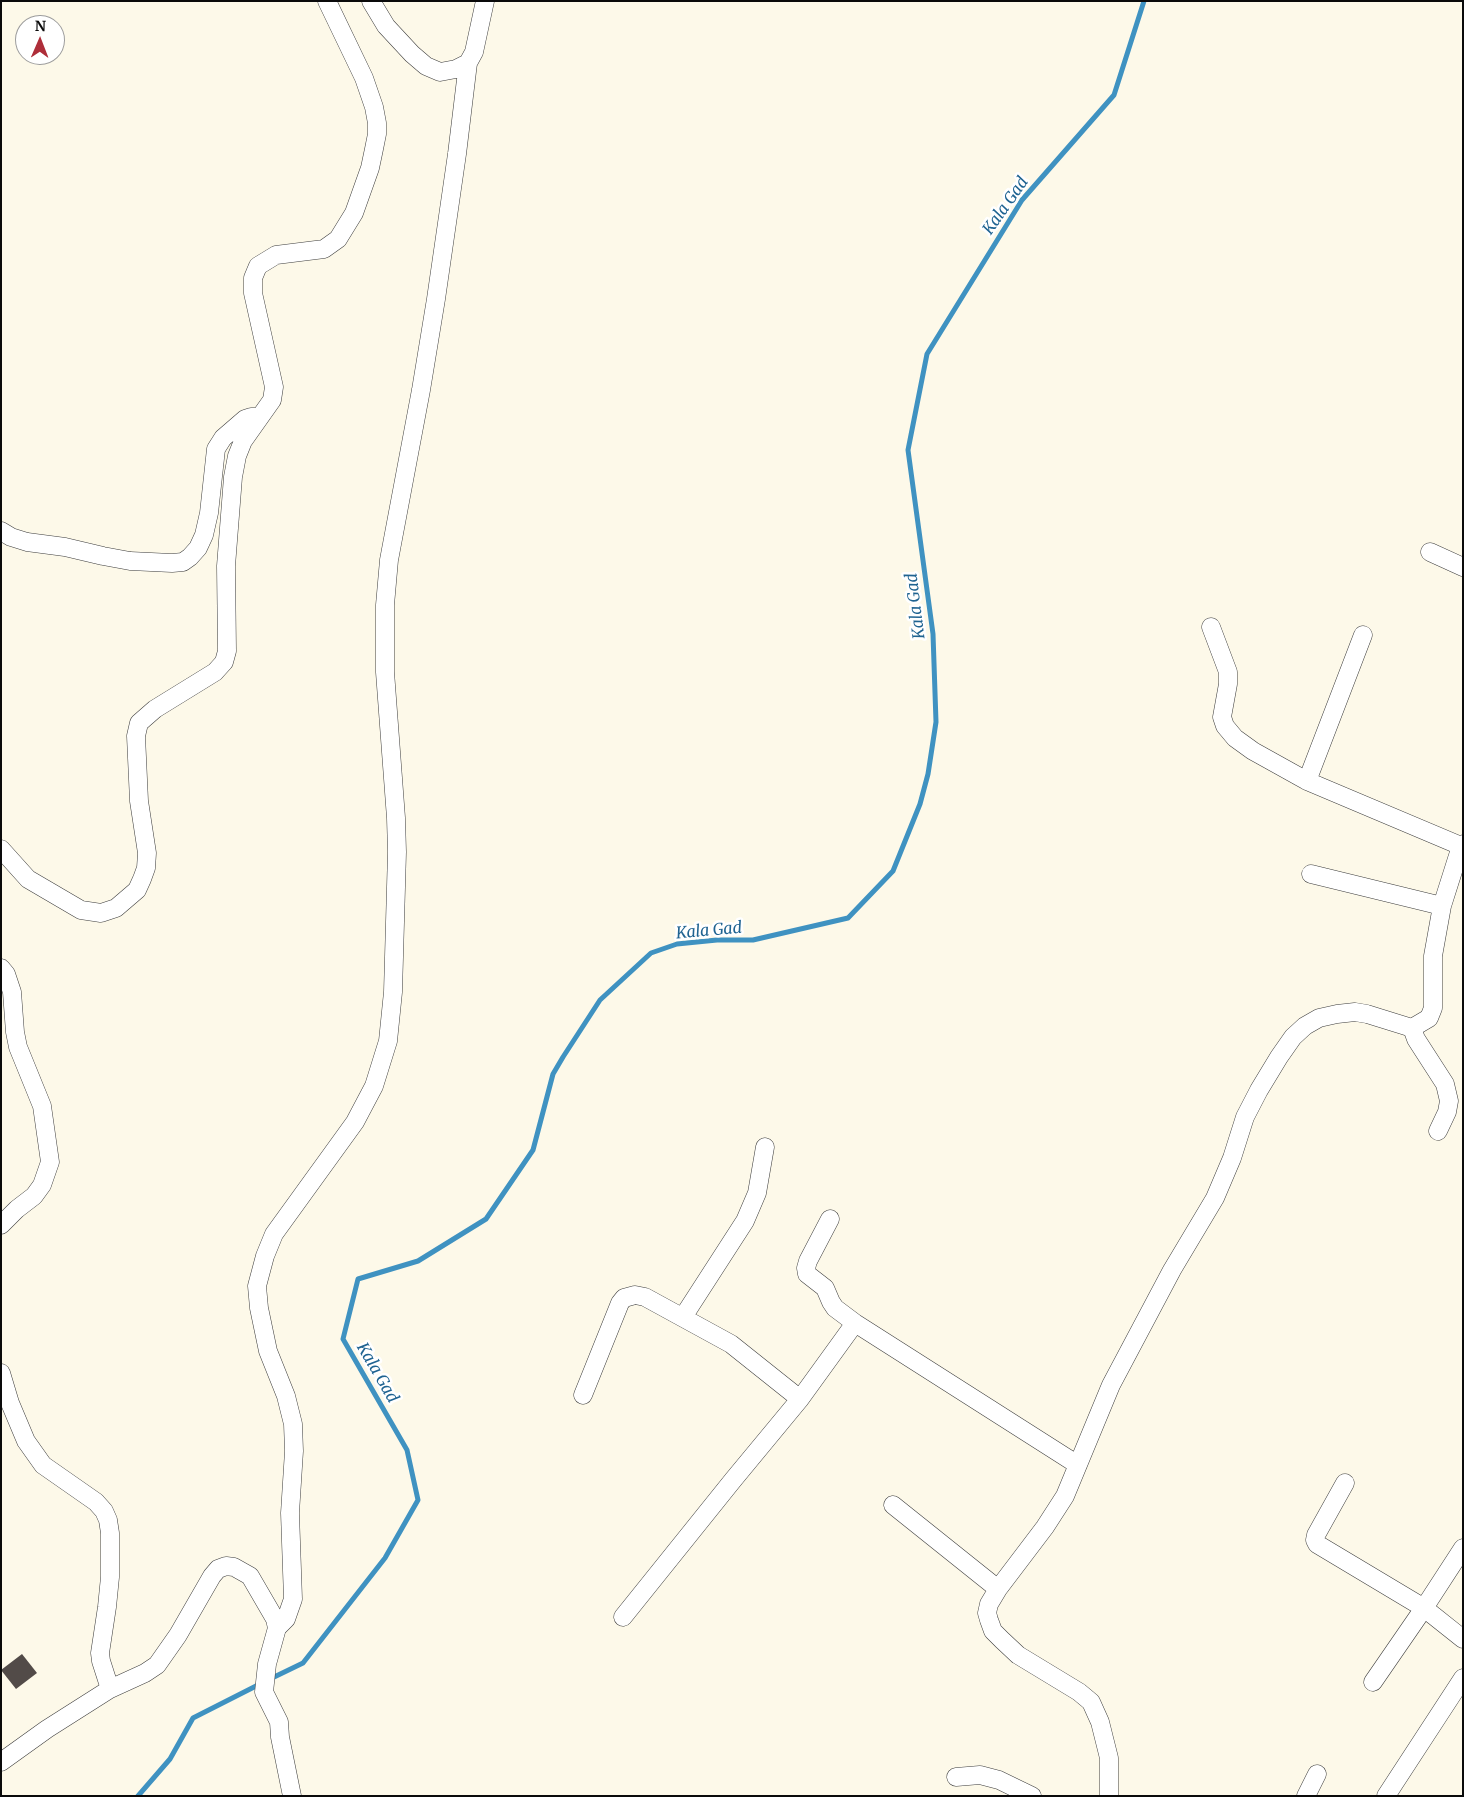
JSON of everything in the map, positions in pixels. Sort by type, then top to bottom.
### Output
[{"type":"street","points":[[1,849],[28,879],[81,910],[101,913],[116,908],[137,890],[146,868],[147,853],[139,801],[136,736],[139,723],[155,709],[215,672],[224,662],[226,651],[226,566],[233,477],[237,456],[243,441],[258,417],[266,410],[272,400],[274,387],[253,293],[253,278],[258,266],[276,255],[324,249],[338,238],[354,213],[370,168],[377,134],[374,106],[364,78],[327,1]]},
{"type":"street","points":[[371,1],[386,26],[426,66],[440,72],[456,69],[468,63]]},
{"type":"street","points":[[292,1796],[280,1737],[279,1722],[264,1692],[267,1664],[277,1628],[286,1619],[293,1599],[290,1513],[294,1451],[293,1424],[286,1396],[268,1351],[257,1286],[265,1256],[274,1234],[355,1122],[374,1086],[388,1041],[393,992],[397,852],[385,672],[385,605],[388,560],[421,390],[436,299],[468,63],[474,52],[485,1]]},
{"type":"street","points":[[1,531],[11,537],[28,542],[65,547],[112,558],[164,563],[183,562],[198,548],[204,535],[209,513],[216,449],[223,438],[245,420],[251,417],[258,417]]},
{"type":"street","points":[[1430,552],[1463,567]]},
{"type":"street","points":[[1211,626],[1228,672],[1228,684],[1222,717],[1225,726],[1235,738],[1253,751],[1307,782],[1462,845],[1442,906],[1433,956],[1433,1008],[1429,1018],[1412,1028]]},
{"type":"street","points":[[1307,782],[1364,636]]},
{"type":"street","points":[[1311,874],[1442,906]]},
{"type":"street","points":[[1,968],[6,974],[12,992],[18,1047],[42,1106],[50,1162],[42,1185],[34,1196],[16,1209],[1,1225]]},
{"type":"street","points":[[1109,1796],[1109,1758],[1100,1722],[1091,1702],[1079,1692],[1018,1655],[993,1631],[987,1613],[989,1604],[998,1588],[1045,1527],[1064,1496],[1111,1385],[1172,1270],[1215,1198],[1232,1158],[1246,1117],[1259,1090],[1293,1038],[1305,1026],[1319,1018],[1355,1012],[1412,1028],[1421,1047],[1445,1084],[1449,1100],[1448,1112],[1438,1131]]},
{"type":"street","points":[[1,1038],[18,1047]]},
{"type":"street","points":[[683,1317],[745,1221],[757,1193],[765,1147]]},
{"type":"street","points":[[830,1219],[808,1260],[806,1268],[807,1274],[825,1288],[835,1308],[855,1323],[1078,1465]]},
{"type":"street","points":[[583,1396],[620,1303],[624,1298],[635,1295],[645,1297],[731,1344],[800,1399]]},
{"type":"street","points":[[623,1617],[800,1399],[837,1345],[855,1323]]},
{"type":"street","points":[[1,1373],[10,1403],[26,1441],[43,1465],[96,1502],[104,1511],[108,1520],[110,1533],[110,1577],[100,1661],[110,1689]]},
{"type":"street","points":[[1345,1483],[1316,1535],[1315,1540],[1317,1544],[1424,1608],[1463,1639]]},
{"type":"street","points":[[893,1505],[998,1588]]},
{"type":"street","points":[[1373,1682],[1463,1548]]},
{"type":"street","points":[[1,1762],[47,1729],[110,1689],[145,1673],[156,1665],[178,1635],[212,1576],[218,1569],[234,1566],[250,1576],[272,1612],[277,1628]]},
{"type":"street","points":[[1386,1796],[1463,1678]]},
{"type":"street","points":[[1306,1796],[1317,1774]]},
{"type":"street","points":[[956,1777],[980,1776],[990,1778],[1016,1787],[1032,1796]]},
{"type":"building","points":[[22,1654],[37,1673],[16,1689],[1,1670]]},
{"type":"waterway","name":"Kala Gad","points":[[270,1679],[303,1663],[385,1558],[418,1500],[407,1450],[343,1339],[358,1279],[418,1261],[486,1219],[533,1150],[553,1074],[563,1057],[600,1000],[651,953],[677,944],[717,940],[753,940],[848,918],[893,871],[920,804],[928,774],[936,722],[933,634],[908,450],[927,354],[1022,200],[1114,95],[1144,1]]},
{"type":"waterway","name":"Kala Gad","points":[[138,1796],[170,1759],[193,1718],[260,1684]]}]
